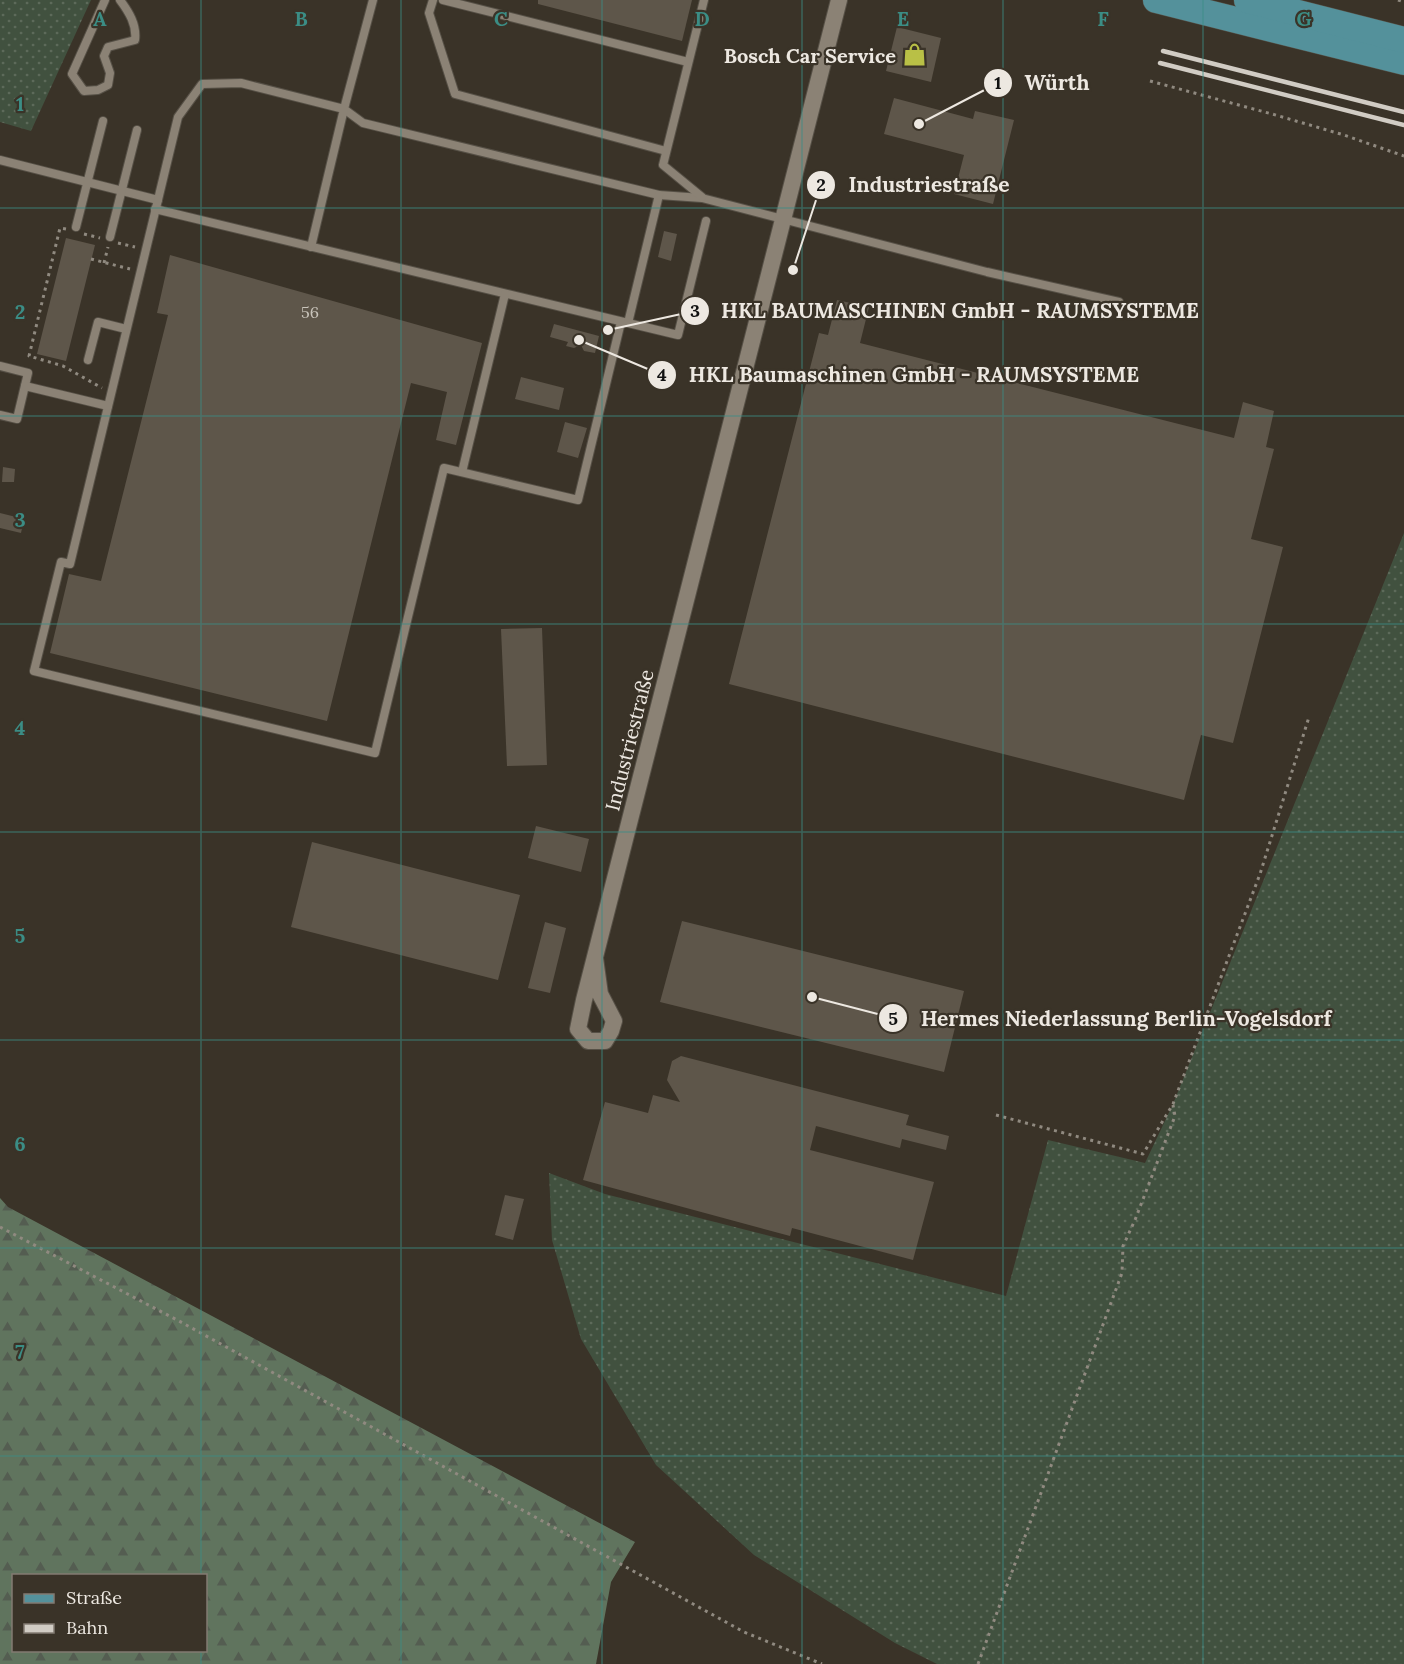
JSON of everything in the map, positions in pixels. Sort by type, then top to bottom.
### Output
[{"type":"main road","points":[[1247,0],[1404,40]]},
{"type":"main road","points":[[1167,2],[1404,62]]},
{"type":"street","name":"Industriestraße","points":[[595,958],[839,0]]},
{"type":"lane","points":[[105,0],[72,74],[84,91],[98,90],[108,85],[111,73],[104,56],[108,47],[135,40],[136,31],[128,10],[120,0]]},
{"type":"lane","points":[[311,247],[373,0]]},
{"type":"lane","points":[[433,0],[429,13],[455,94],[666,151]]},
{"type":"lane","points":[[443,0],[688,62]]},
{"type":"lane","points":[[702,198],[663,165],[704,0]]},
{"type":"lane","points":[[659,195],[578,500],[444,468],[375,753],[34,671],[61,562],[70,564],[178,117],[202,84],[242,82],[344,109],[363,123],[659,195],[702,198],[721,202],[1077,294],[1119,302]]},
{"type":"lane","points":[[75,230],[103,121]]},
{"type":"lane","points":[[110,238],[137,130]]},
{"type":"lane","points":[[0,160],[122,191],[157,205],[311,247],[678,335],[706,220]]},
{"type":"lane","points":[[462,472],[505,294]]},
{"type":"lane","points":[[88,360],[98,322],[126,329]]},
{"type":"lane","points":[[0,366],[28,373],[17,419],[0,415]]},
{"type":"lane","points":[[25,386],[108,406]]},
{"type":"path","points":[[1398,0],[1404,2]]},
{"type":"path","points":[[1150,81],[1293,120],[1404,156]]},
{"type":"path","points":[[111,393],[63,366],[28,356],[60,228],[110,238],[146,249]]},
{"type":"path","points":[[104,262],[110,238]]},
{"type":"path","points":[[92,259],[140,272]]},
{"type":"path","points":[[996,1115],[1143,1154],[1173,1104],[1260,874],[1309,717]]},
{"type":"path","points":[[978,1664],[1122,1273],[1123,1246],[1135,1221],[1175,1116],[1173,1104]]},
{"type":"path","points":[[0,1227],[189,1327],[744,1632],[822,1664]]},
{"type":"green space","points":[[0,0],[91,0],[31,131],[0,122]]},
{"type":"green space","points":[[1404,533],[1404,1664],[937,1664],[895,1643],[754,1555],[656,1465],[581,1339],[552,1240],[549,1173],[605,1194],[1006,1296],[1048,1140],[1145,1163],[1173,1104]]},
{"type":"green space","points":[[0,1198],[8,1207],[635,1542],[611,1582],[596,1664],[0,1664]]},
{"type":"building","points":[[538,0],[692,0],[682,41],[538,4]]},
{"type":"building","name":"Bosch Car Service","points":[[897,27],[941,38],[931,82],[886,71]]},
{"type":"building","points":[[894,98],[973,119],[975,111],[1014,120],[993,204],[954,194],[964,155],[884,134]]},
{"type":"building","points":[[664,231],[677,234],[671,261],[658,257]]},
{"type":"building","points":[[66,238],[95,245],[66,361],[37,354]]},
{"type":"building","points":[[170,255],[482,343],[456,445],[436,440],[447,392],[411,383],[327,721],[50,653],[69,574],[101,581],[168,315],[157,313]]},
{"type":"building","points":[[837,300],[869,307],[860,343],[1234,438],[1243,402],[1274,411],[1266,447],[1274,449],[1251,539],[1283,547],[1233,743],[1201,735],[1184,800],[729,684],[819,333],[828,335]]},
{"type":"building","points":[[554,324],[599,336],[595,353],[584,351],[581,345],[574,348],[566,346],[568,342],[550,337]]},
{"type":"building","points":[[521,377],[564,388],[559,410],[515,399]]},
{"type":"building","points":[[565,422],[587,428],[578,458],[557,452]]},
{"type":"building","points":[[3,467],[15,469],[14,482],[2,482]]},
{"type":"building","points":[[0,513],[24,519],[21,533],[0,528]]},
{"type":"building","points":[[542,628],[547,765],[507,766],[501,629]]},
{"type":"building","points":[[536,826],[589,839],[581,872],[528,858]]},
{"type":"building","points":[[312,842],[520,895],[498,980],[291,927]]},
{"type":"building","points":[[682,921],[964,991],[944,1072],[660,1002]]},
{"type":"building","points":[[545,922],[566,928],[550,993],[528,988]]},
{"type":"building","points":[[681,1056],[909,1115],[906,1125],[949,1136],[946,1150],[902,1139],[900,1148],[816,1126],[810,1150],[934,1182],[913,1260],[792,1228],[790,1236],[583,1180],[605,1102],[648,1113],[653,1095],[680,1102],[667,1080],[672,1061]]},
{"type":"building","points":[[505,1195],[524,1199],[513,1240],[495,1235]]},
{"type":"railway","points":[[1163,51],[1404,112]]},
{"type":"railway","points":[[1160,63],[1404,125]]},
{"type":"place","name":"Bosch Car Service","points":[[914,55]]},
{"type":"place","name":"Würth","points":[[919,124]]},
{"type":"place","name":"Industriestraße","points":[[793,270]]},
{"type":"place","name":"HKL BAUMASCHINEN GmbH - RAUMSYSTEME","points":[[608,330]]},
{"type":"place","name":"HKL Baumaschinen GmbH - RAUMSYSTEME","points":[[579,340]]},
{"type":"place","name":"Hermes Niederlassung Berlin-Vogelsdorf","points":[[812,997]]}]
